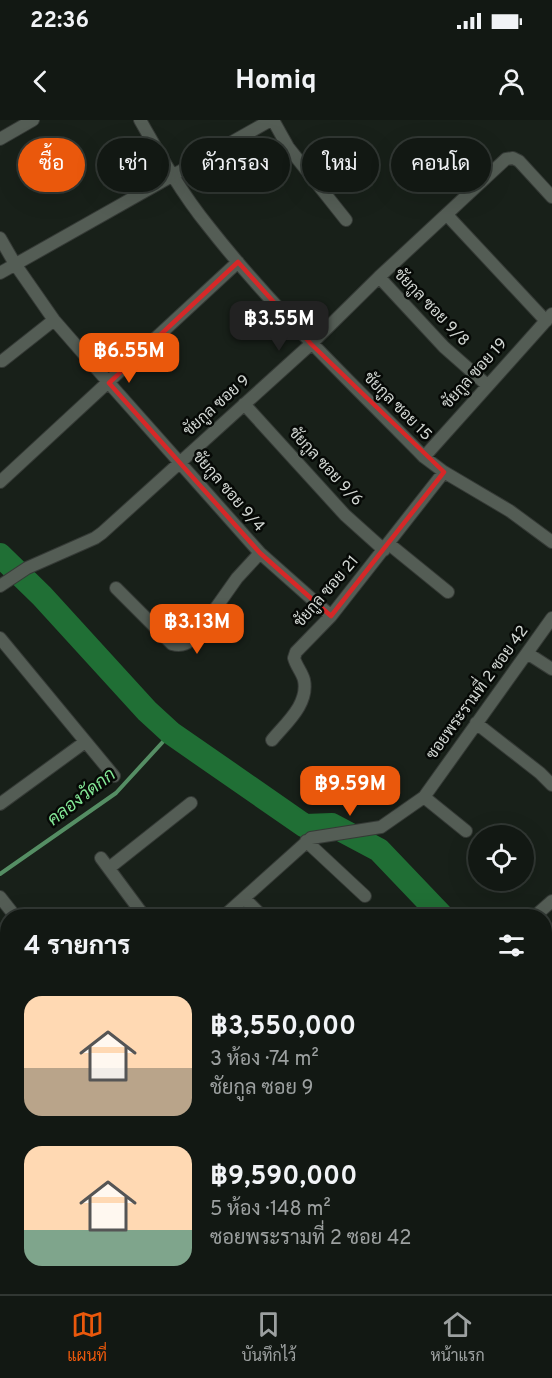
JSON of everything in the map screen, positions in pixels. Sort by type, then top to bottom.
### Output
[{"type":"street","points":[[0,139],[33,120]]},
{"type":"street","name":"ชัยกูล ซอย 15","points":[[140,120],[171,175],[208,226],[311,344],[424,457],[444,472],[510,511],[552,542]]},
{"type":"street","points":[[0,273],[272,120],[288,147],[346,220]]},
{"type":"street","name":"ชัยกูล ซอย 9","points":[[2,584],[27,568],[95,538],[311,344],[506,159],[513,158],[519,161],[552,198]]},
{"type":"street","points":[[447,215],[508,283],[549,317]]},
{"type":"street","name":"ชัยกูล ซอย 9/4","points":[[0,238],[54,320],[108,383],[260,554],[331,616]]},
{"type":"street","points":[[0,483],[238,262]]},
{"type":"street","name":"ชัยกูล ซอย 9/8","points":[[379,278],[444,347],[487,385]]},
{"type":"street","name":"ชัยกูล ซอย 19","points":[[424,457],[549,317]]},
{"type":"street","points":[[2,361],[54,320]]},
{"type":"street","name":"ชัยกูล ซอย 9/6","points":[[244,404],[345,515],[448,592]]},
{"type":"street","name":"ชัยกูล ซอย 21","points":[[272,740],[300,705],[304,688],[303,679],[294,658],[296,652],[331,616],[444,472]]},
{"type":"street","points":[[116,588],[172,644],[179,646],[188,643],[196,636],[237,578],[260,554]]},
{"type":"street","name":"ซอยพระรามที่ 2 ซอย 42","points":[[232,909],[311,838],[381,827],[424,796],[552,618]]},
{"type":"street","points":[[0,638],[114,776]]},
{"type":"street","points":[[527,653],[552,669]]},
{"type":"street","points":[[476,723],[552,785]]},
{"type":"street","points":[[0,804],[85,742]]},
{"type":"street","points":[[424,796],[466,831]]},
{"type":"street","points":[[139,909],[105,863],[191,803]]},
{"type":"street","points":[[306,841],[366,897]]},
{"type":"street","points":[[0,897],[9,909]]},
{"type":"street","points":[[244,898],[255,909]]},
{"type":"highlighted area","points":[[238,262],[311,344],[444,472],[331,616],[260,553],[109,383]]},
{"type":"waterway","points":[[0,555],[42,596],[147,711],[171,733],[305,826],[332,825],[379,850],[435,909]]},
{"type":"waterway","name":"คลองวัดกก","points":[[0,874],[116,793],[171,733]]}]
